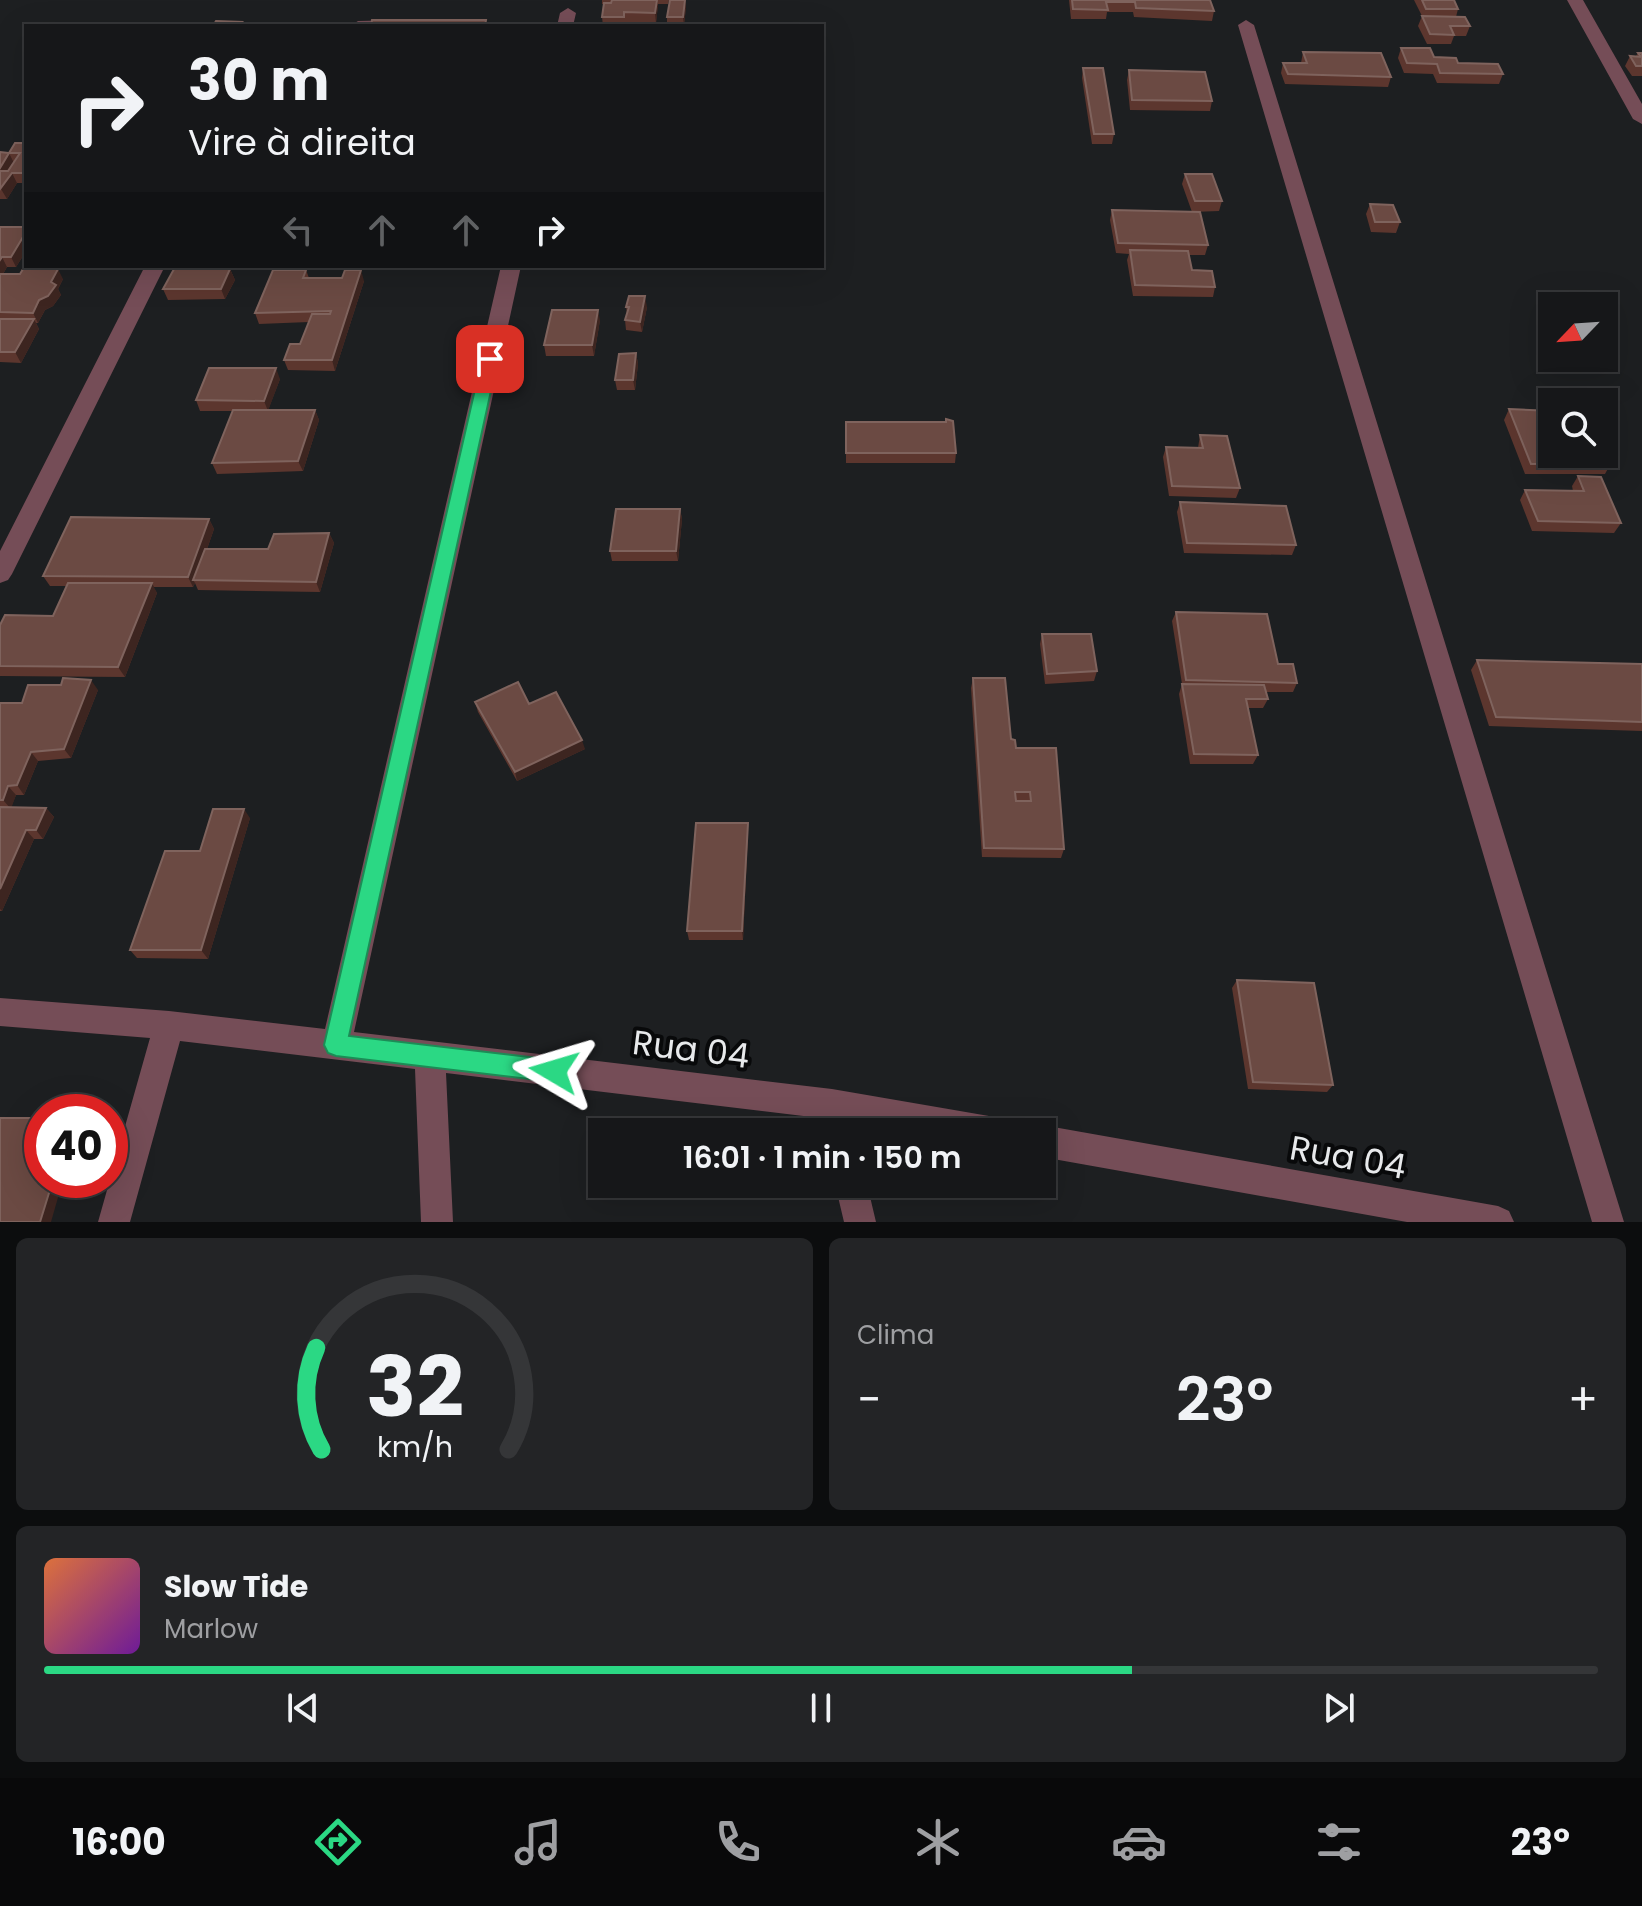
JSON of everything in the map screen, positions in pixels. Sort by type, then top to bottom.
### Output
[{"type":"street","points":[[1575,0],[1642,119]]},
{"type":"street","points":[[1246,25],[1608,1222]]},
{"type":"street","points":[[0,574],[154,268]]},
{"type":"street","points":[[336,1045],[511,268]]},
{"type":"street","name":"Rua 04","points":[[0,1012],[169,1025],[430,1056],[835,1118]]},
{"type":"street","points":[[114,1222],[169,1025]]},
{"type":"street","points":[[430,1056],[437,1222]]},
{"type":"street","name":"Rua 04","points":[[1056,1143],[1498,1222]]},
{"type":"street","points":[[854,1198],[860,1222]]},
{"type":"building","points":[[612,0],[657,0],[655,13],[624,12],[624,17],[602,17],[604,3],[611,3]]},
{"type":"building","points":[[670,0],[685,0],[683,17],[667,17]]},
{"type":"building","points":[[1072,0],[1210,0],[1214,11],[1136,8],[1135,2],[1106,2],[1108,10],[1073,9]]},
{"type":"building","points":[[1422,0],[1454,0],[1458,9],[1426,9]]},
{"type":"building","points":[[1422,16],[1465,17],[1470,26],[1450,26],[1454,35],[1430,34]]},
{"type":"building","points":[[372,20],[486,20],[485,24],[371,24]]},
{"type":"building","points":[[216,21],[242,22],[240,24],[214,24]]},
{"type":"building","points":[[1401,48],[1430,48],[1434,57],[1456,58],[1458,63],[1498,64],[1503,74],[1440,73],[1437,64],[1407,63]]},
{"type":"building","points":[[1303,52],[1381,53],[1391,77],[1288,74],[1283,63],[1307,63]]},
{"type":"building","points":[[1638,53],[1642,53],[1642,66],[1636,66],[1630,56],[1641,57]]},
{"type":"building","points":[[1083,68],[1103,68],[1114,134],[1094,134]]},
{"type":"building","points":[[1129,70],[1205,72],[1212,101],[1132,100]]},
{"type":"building","points":[[15,143],[24,143],[24,173],[12,173],[0,189],[0,171],[8,171],[20,153],[9,153]]},
{"type":"building","points":[[0,152],[9,153],[0,168]]},
{"type":"building","points":[[1185,174],[1212,174],[1222,201],[1195,201]]},
{"type":"building","points":[[1370,204],[1393,205],[1400,222],[1375,222]]},
{"type":"building","points":[[1112,210],[1200,212],[1208,245],[1118,243]]},
{"type":"building","points":[[0,227],[24,227],[24,235],[11,257],[0,260]]},
{"type":"building","points":[[1130,250],[1188,251],[1192,270],[1212,271],[1215,287],[1135,285]]},
{"type":"building","points":[[23,269],[58,269],[51,282],[56,285],[48,296],[39,300],[33,313],[0,312],[0,274],[20,274]]},
{"type":"building","points":[[174,269],[230,269],[221,289],[163,289]]},
{"type":"building","points":[[273,270],[306,270],[303,278],[342,278],[345,270],[361,270],[332,360],[284,360],[290,344],[300,344],[312,314],[330,314],[331,311],[255,313]]},
{"type":"building","points":[[629,296],[645,296],[640,322],[625,320]]},
{"type":"building","points":[[552,310],[598,310],[592,345],[544,345]]},
{"type":"building","points":[[0,319],[34,319],[15,352],[0,352]]},
{"type":"building","points":[[636,353],[633,380],[615,380],[619,354]]},
{"type":"building","points":[[209,368],[276,368],[264,401],[196,400]]},
{"type":"building","points":[[1509,409],[1538,410],[1538,464],[1531,464]]},
{"type":"building","points":[[233,410],[315,410],[298,461],[212,463]]},
{"type":"building","points":[[946,419],[953,421],[956,453],[846,453],[846,422],[946,422]]},
{"type":"building","points":[[1200,435],[1227,436],[1240,488],[1172,486],[1166,447],[1203,448]]},
{"type":"building","points":[[1578,476],[1601,477],[1621,523],[1538,521],[1525,490],[1584,491]]},
{"type":"building","points":[[1180,502],[1286,506],[1296,545],[1187,543]]},
{"type":"building","points":[[616,509],[680,509],[676,551],[610,551]]},
{"type":"building","points":[[71,517],[209,519],[188,577],[43,576]]},
{"type":"building","points":[[329,533],[316,582],[193,580],[205,549],[268,549],[274,534]]},
{"type":"building","points":[[68,583],[152,583],[118,667],[0,666],[0,625],[5,615],[53,616]]},
{"type":"building","points":[[1176,612],[1267,614],[1278,664],[1293,664],[1297,683],[1186,680]]},
{"type":"building","points":[[1042,634],[1091,634],[1097,671],[1047,674]]},
{"type":"building","points":[[1477,660],[1642,664],[1642,722],[1496,717]]},
{"type":"building","points":[[63,678],[91,680],[64,749],[31,752],[17,785],[8,786],[3,800],[0,800],[0,703],[22,703],[28,685],[61,685]]},
{"type":"building","points":[[973,678],[1005,678],[1011,739],[1015,740],[1016,748],[1056,748],[1064,849],[984,848]],"holes":[[[1015,792],[1030,792],[1031,801],[1016,801]]]},
{"type":"building","points":[[518,682],[529,704],[556,692],[582,740],[515,772],[475,702]]},
{"type":"building","points":[[1182,684],[1264,685],[1268,699],[1246,699],[1258,755],[1194,754]]},
{"type":"building","points":[[0,807],[46,808],[36,830],[26,830],[0,889]]},
{"type":"building","points":[[213,809],[244,809],[201,950],[130,950],[165,851],[200,851]]},
{"type":"building","points":[[696,823],[748,823],[742,931],[687,931]]},
{"type":"building","points":[[1237,980],[1314,983],[1333,1085],[1253,1082]]},
{"type":"building","points":[[0,1118],[24,1118],[24,1198],[47,1198],[40,1222],[0,1222]]},
{"type":"route","points":[[490,359],[336,1045],[554,1071]]}]
